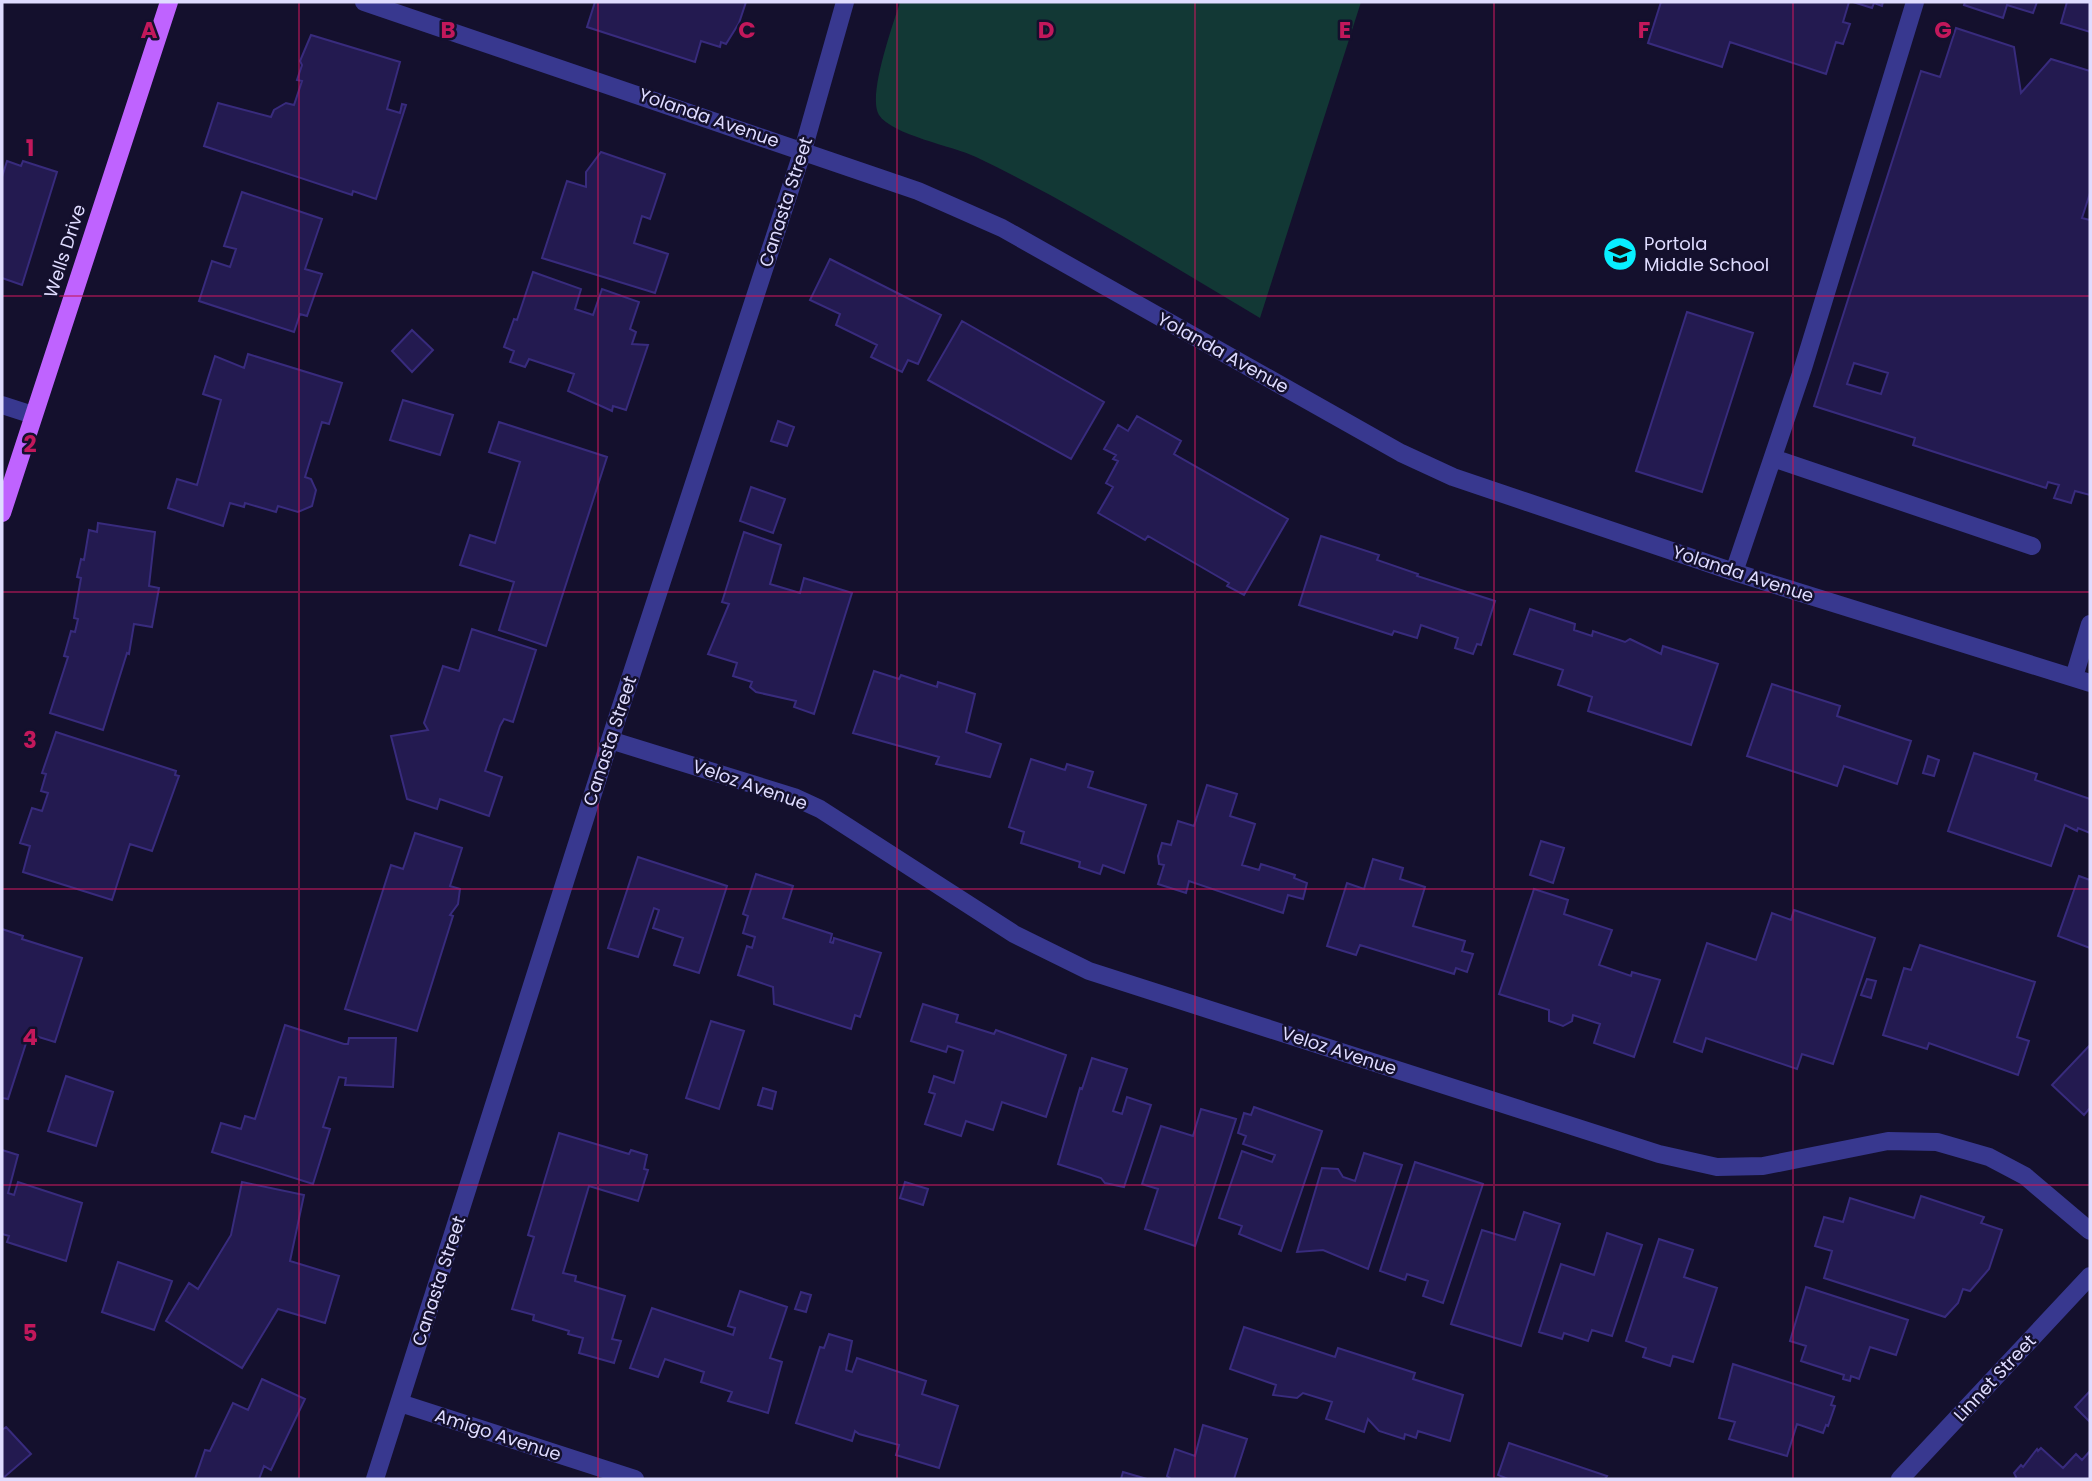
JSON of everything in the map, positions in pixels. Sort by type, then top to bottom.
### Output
[{"type":"main road","name":"Wells Drive","points":[[2,513],[169,2]]},
{"type":"street","name":"Yolanda Avenue","points":[[364,2],[918,191],[1002,228],[1401,453],[1453,477],[1734,572],[2082,680]]},
{"type":"street","name":"Canasta Street","points":[[375,1479],[610,740],[803,150],[845,2]]},
{"type":"street","points":[[1734,572],[1773,458],[1915,2]]},
{"type":"street","points":[[2,405],[33,415]]},
{"type":"street","points":[[1773,458],[2032,546]]},
{"type":"street","points":[[2082,680],[2090,624]]},
{"type":"street","name":"Veloz Avenue","points":[[610,740],[794,797],[820,809],[1014,934],[1089,971],[1659,1154],[1717,1167],[1763,1166],[1888,1141],[1937,1142],[1989,1157],[2025,1176],[2090,1231]]},
{"type":"street","name":"Linnet Street","points":[[1900,1479],[2090,1276]]},
{"type":"street","name":"Amigo Avenue","points":[[400,1403],[635,1479]]},
{"type":"green space","points":[[900,2],[1361,2],[1260,318],[1120,234],[1013,175],[976,157],[909,134],[886,122],[879,115],[876,93],[882,60]]},
{"type":"building","points":[[595,2],[746,2],[739,23],[726,44],[721,42],[720,47],[701,41],[695,62],[587,27]]},
{"type":"building","points":[[1661,2],[1849,2],[1843,22],[1850,24],[1843,44],[1836,42],[1826,74],[1730,42],[1722,67],[1648,43]]},
{"type":"building","points":[[1853,2],[1883,2],[1882,6],[1874,3],[1872,8]]},
{"type":"building","points":[[1965,2],[2037,2],[2033,13],[2007,5],[2003,18],[1964,5]]},
{"type":"building","points":[[2067,2],[2090,2],[2090,32],[2061,23]]},
{"type":"building","points":[[1956,28],[2014,47],[2021,93],[2051,59],[2090,71],[2090,193],[2082,218],[2090,220],[2090,495],[2075,491],[2071,503],[2054,498],[2059,485],[2048,482],[2046,488],[1913,445],[1915,438],[1814,406],[1921,71],[1940,77]],"holes":[[[1854,363],[1888,373],[1881,394],[1847,384]]]},
{"type":"building","points":[[311,35],[400,62],[387,109],[400,113],[402,104],[406,105],[376,199],[353,191],[352,195],[204,146],[218,103],[271,117],[274,110],[286,103],[294,105],[302,81],[297,80],[302,65],[300,61]]},
{"type":"building","points":[[601,152],[665,174],[650,219],[642,216],[634,243],[668,254],[655,293],[542,258],[567,181],[586,187],[586,172]]},
{"type":"building","points":[[7,161],[21,166],[23,161],[57,172],[22,285],[2,278],[2,177]]},
{"type":"building","points":[[242,192],[322,219],[305,269],[322,274],[307,316],[300,314],[294,332],[199,301],[212,261],[230,267],[236,249],[224,246]]},
{"type":"building","points":[[830,259],[941,315],[918,364],[908,360],[902,372],[871,357],[877,345],[836,325],[840,314],[810,300]]},
{"type":"building","points":[[533,272],[581,289],[575,309],[593,315],[602,289],[639,302],[630,329],[636,332],[632,344],[648,345],[626,410],[613,406],[612,411],[568,391],[574,374],[529,359],[525,367],[510,362],[514,351],[504,347],[514,319],[517,320]]},
{"type":"building","points":[[1687,312],[1753,333],[1702,492],[1636,471]]},
{"type":"building","points":[[962,321],[1104,402],[1071,459],[928,380]]},
{"type":"building","points":[[412,330],[433,350],[412,372],[392,351]]},
{"type":"building","points":[[248,354],[342,383],[329,424],[322,422],[305,477],[311,479],[316,490],[312,506],[298,512],[278,506],[276,512],[245,503],[244,507],[230,503],[223,526],[168,508],[177,479],[197,485],[221,400],[203,394],[215,356],[244,368]]},
{"type":"building","points":[[403,400],[453,415],[440,455],[390,440]]},
{"type":"building","points":[[1137,416],[1181,441],[1174,454],[1288,519],[1244,595],[1227,586],[1229,583],[1148,536],[1145,540],[1098,513],[1113,487],[1106,483],[1118,461],[1113,459],[1116,455],[1104,449],[1118,425],[1128,431]]},
{"type":"building","points":[[778,421],[794,427],[787,446],[771,441]]},
{"type":"building","points":[[499,422],[607,457],[546,646],[499,630],[514,582],[460,565],[470,535],[495,543],[520,462],[489,452]]},
{"type":"building","points":[[751,487],[785,499],[773,533],[740,521]]},
{"type":"building","points":[[98,523],[155,532],[149,586],[159,588],[152,627],[134,624],[129,654],[127,653],[103,730],[50,713],[68,657],[64,656],[71,631],[75,632],[78,619],[74,618],[81,578],[77,577],[81,559],[84,560],[89,530],[97,532]]},
{"type":"building","points":[[744,532],[781,545],[770,584],[800,593],[804,578],[852,593],[814,714],[794,707],[796,701],[756,692],[750,687],[752,682],[733,676],[737,663],[708,654],[729,604],[722,602]]},
{"type":"building","points":[[1321,536],[1379,555],[1377,560],[1418,574],[1417,576],[1495,601],[1481,645],[1477,644],[1473,654],[1455,648],[1458,638],[1421,625],[1417,638],[1394,631],[1392,635],[1299,605]]},
{"type":"building","points":[[1530,609],[1575,624],[1574,630],[1592,636],[1593,631],[1625,642],[1630,639],[1661,654],[1663,646],[1718,664],[1691,745],[1588,711],[1592,697],[1558,685],[1563,670],[1514,654]]},
{"type":"building","points":[[472,629],[536,650],[513,722],[504,719],[500,726],[485,771],[502,777],[489,816],[440,799],[437,809],[407,799],[391,736],[428,730],[424,723],[443,666],[459,671]]},
{"type":"building","points":[[874,671],[899,679],[901,675],[937,687],[938,682],[975,694],[966,732],[1001,744],[990,777],[936,764],[939,757],[853,733]]},
{"type":"building","points":[[1772,684],[1840,706],[1837,716],[1911,741],[1897,784],[1844,766],[1837,786],[1747,756]]},
{"type":"building","points":[[56,732],[176,771],[175,775],[179,776],[152,851],[130,844],[112,900],[23,872],[30,846],[20,843],[32,808],[42,811],[48,793],[41,791],[46,774],[42,773]]},
{"type":"building","points":[[1974,753],[2037,774],[2035,780],[2090,799],[2090,833],[2065,825],[2051,866],[1948,831]]},
{"type":"building","points":[[1928,756],[1939,760],[1934,776],[1923,773]]},
{"type":"building","points":[[1031,759],[1065,770],[1067,764],[1093,772],[1088,787],[1146,805],[1124,873],[1103,865],[1100,874],[1079,867],[1080,862],[1021,843],[1024,832],[1009,827]]},
{"type":"building","points":[[1207,785],[1237,794],[1230,816],[1255,824],[1242,865],[1259,870],[1261,864],[1295,875],[1294,878],[1307,883],[1303,899],[1288,895],[1283,913],[1189,881],[1186,893],[1158,884],[1164,865],[1159,864],[1158,856],[1162,843],[1171,845],[1178,821],[1194,826]]},
{"type":"building","points":[[415,833],[462,848],[450,886],[460,889],[458,904],[450,915],[453,916],[417,1031],[345,1009],[391,865],[403,869]]},
{"type":"building","points":[[1541,841],[1564,848],[1553,883],[1530,875]]},
{"type":"building","points":[[638,857],[727,886],[699,973],[674,965],[683,938],[653,928],[659,910],[654,908],[638,957],[608,948]]},
{"type":"building","points":[[1373,859],[1403,868],[1400,879],[1425,887],[1413,926],[1465,941],[1462,951],[1473,954],[1467,972],[1456,968],[1454,974],[1360,945],[1356,955],[1327,946],[1347,883],[1364,889]]},
{"type":"building","points":[[756,874],[793,886],[783,918],[832,934],[830,942],[833,943],[834,938],[881,953],[860,1017],[855,1015],[851,1029],[774,1004],[773,987],[738,975],[747,946],[752,948],[755,937],[743,933],[748,916],[743,914]]},
{"type":"building","points":[[2079,876],[2090,880],[2090,948],[2058,936]]},
{"type":"building","points":[[1534,889],[1568,900],[1564,914],[1612,930],[1599,965],[1631,976],[1632,972],[1660,980],[1634,1057],[1594,1043],[1600,1024],[1573,1015],[1572,1021],[1563,1026],[1549,1021],[1549,1010],[1499,994]]},
{"type":"building","points":[[1794,910],[1875,938],[1833,1064],[1802,1054],[1797,1069],[1706,1038],[1702,1052],[1674,1042],[1707,943],[1756,960],[1772,913],[1791,920]]},
{"type":"building","points":[[2,929],[23,936],[22,939],[82,958],[55,1042],[29,1034],[8,1099],[2,1098]]},
{"type":"building","points":[[1920,945],[2035,982],[2017,1037],[2029,1041],[2018,1075],[1929,1043],[1927,1049],[1883,1035],[1904,968],[1911,970]]},
{"type":"building","points":[[1867,979],[1876,981],[1871,998],[1861,995]]},
{"type":"building","points":[[923,1004],[958,1015],[956,1022],[994,1034],[996,1030],[1066,1055],[1046,1117],[1002,1102],[993,1130],[966,1121],[961,1136],[925,1124],[935,1094],[929,1092],[934,1076],[954,1083],[963,1051],[948,1046],[946,1052],[911,1041]]},
{"type":"building","points":[[711,1021],[744,1031],[719,1109],[686,1098]]},
{"type":"building","points":[[285,1025],[344,1044],[348,1044],[349,1038],[396,1038],[393,1087],[345,1085],[346,1078],[339,1077],[323,1127],[330,1129],[313,1184],[212,1152],[221,1123],[241,1129],[245,1116],[255,1119]]},
{"type":"building","points":[[2090,1045],[2090,1108],[2084,1115],[2052,1085]]},
{"type":"building","points":[[1092,1058],[1127,1069],[1113,1111],[1122,1114],[1127,1097],[1151,1105],[1124,1187],[1105,1183],[1101,1178],[1058,1164],[1080,1088],[1082,1089]]},
{"type":"building","points":[[66,1076],[113,1092],[96,1146],[48,1131]]},
{"type":"building","points":[[763,1088],[776,1092],[772,1109],[758,1105]]},
{"type":"building","points":[[1254,1107],[1322,1131],[1281,1251],[1239,1234],[1242,1226],[1219,1218],[1242,1151],[1272,1162],[1275,1155],[1243,1144],[1246,1136],[1238,1133],[1244,1113],[1251,1115]]},
{"type":"building","points":[[1201,1109],[1236,1119],[1195,1246],[1145,1229],[1158,1189],[1142,1184],[1161,1126],[1193,1136]]},
{"type":"building","points":[[559,1133],[629,1154],[631,1150],[647,1155],[644,1169],[648,1170],[638,1201],[589,1186],[563,1273],[576,1276],[575,1281],[625,1296],[612,1339],[621,1341],[614,1363],[579,1353],[583,1338],[533,1320],[534,1315],[512,1309],[534,1237],[528,1235]]},
{"type":"building","points":[[2,1150],[18,1155],[8,1193],[14,1195],[18,1182],[82,1203],[66,1261],[7,1242],[9,1236],[2,1234]]},
{"type":"building","points":[[1364,1153],[1402,1165],[1368,1269],[1323,1250],[1297,1252],[1322,1168],[1338,1169],[1343,1177],[1355,1181]]},
{"type":"building","points":[[1415,1162],[1483,1184],[1443,1303],[1423,1296],[1428,1281],[1407,1274],[1405,1280],[1380,1271]]},
{"type":"building","points":[[242,1182],[304,1195],[290,1261],[339,1276],[325,1323],[278,1309],[242,1368],[166,1321],[189,1283],[198,1289],[231,1235]]},
{"type":"building","points":[[905,1182],[928,1189],[923,1205],[900,1198]]},
{"type":"building","points":[[1921,1196],[1984,1217],[1981,1223],[2002,1230],[1989,1269],[1970,1291],[1963,1289],[1958,1303],[1945,1317],[1824,1278],[1832,1251],[1815,1246],[1824,1217],[1843,1222],[1850,1198],[1914,1218]]},
{"type":"building","points":[[1524,1212],[1560,1224],[1521,1346],[1451,1324],[1482,1230],[1515,1240]]},
{"type":"building","points":[[1607,1233],[1642,1245],[1612,1336],[1592,1330],[1588,1341],[1564,1333],[1562,1339],[1539,1332],[1561,1264],[1594,1275]]},
{"type":"building","points":[[1659,1239],[1693,1250],[1684,1277],[1717,1288],[1693,1362],[1673,1356],[1670,1366],[1643,1357],[1646,1348],[1626,1341]]},
{"type":"building","points":[[118,1262],[172,1281],[154,1330],[102,1312]]},
{"type":"building","points":[[1806,1287],[1908,1320],[1896,1355],[1870,1347],[1859,1379],[1851,1376],[1850,1381],[1843,1379],[1844,1375],[1801,1361],[1806,1346],[1790,1341]]},
{"type":"building","points":[[740,1291],[787,1307],[770,1358],[782,1362],[768,1413],[728,1401],[732,1392],[701,1382],[704,1372],[665,1359],[658,1377],[630,1368],[652,1308],[733,1335],[735,1328],[728,1326]]},
{"type":"building","points":[[801,1292],[811,1295],[806,1312],[795,1309]]},
{"type":"building","points":[[1244,1327],[1335,1357],[1338,1348],[1415,1373],[1413,1379],[1463,1395],[1450,1441],[1418,1431],[1416,1438],[1405,1434],[1404,1439],[1379,1431],[1368,1419],[1364,1432],[1326,1419],[1332,1402],[1303,1393],[1297,1398],[1273,1395],[1276,1385],[1230,1369]]},
{"type":"building","points":[[829,1334],[852,1341],[846,1370],[852,1372],[857,1358],[926,1381],[922,1394],[958,1406],[939,1468],[896,1455],[899,1445],[855,1431],[852,1441],[796,1423],[820,1347],[824,1348]]},
{"type":"building","points":[[1733,1364],[1834,1397],[1831,1405],[1835,1406],[1828,1426],[1826,1425],[1823,1433],[1797,1424],[1787,1456],[1729,1439],[1735,1422],[1719,1418]]},
{"type":"building","points":[[262,1379],[305,1399],[271,1470],[264,1466],[259,1479],[195,1479],[205,1450],[210,1451],[233,1403],[248,1410]]},
{"type":"building","points":[[2090,1391],[2090,1422],[2075,1407]]},
{"type":"building","points":[[1203,1425],[1247,1439],[1234,1479],[1171,1479],[1167,1476],[1175,1449],[1195,1456]]},
{"type":"building","points":[[6,1427],[31,1454],[2,1479],[2,1430]]},
{"type":"building","points":[[1509,1443],[1607,1476],[1605,1479],[1508,1479],[1498,1475]]},
{"type":"building","points":[[2041,1448],[2063,1468],[2076,1454],[2082,1460],[2090,1451],[2090,1479],[2017,1479],[2014,1473]]},
{"type":"building","points":[[1123,1472],[1147,1479],[1121,1479]]},
{"type":"place","name":"Portola Middle School","points":[[1620,254]]}]
